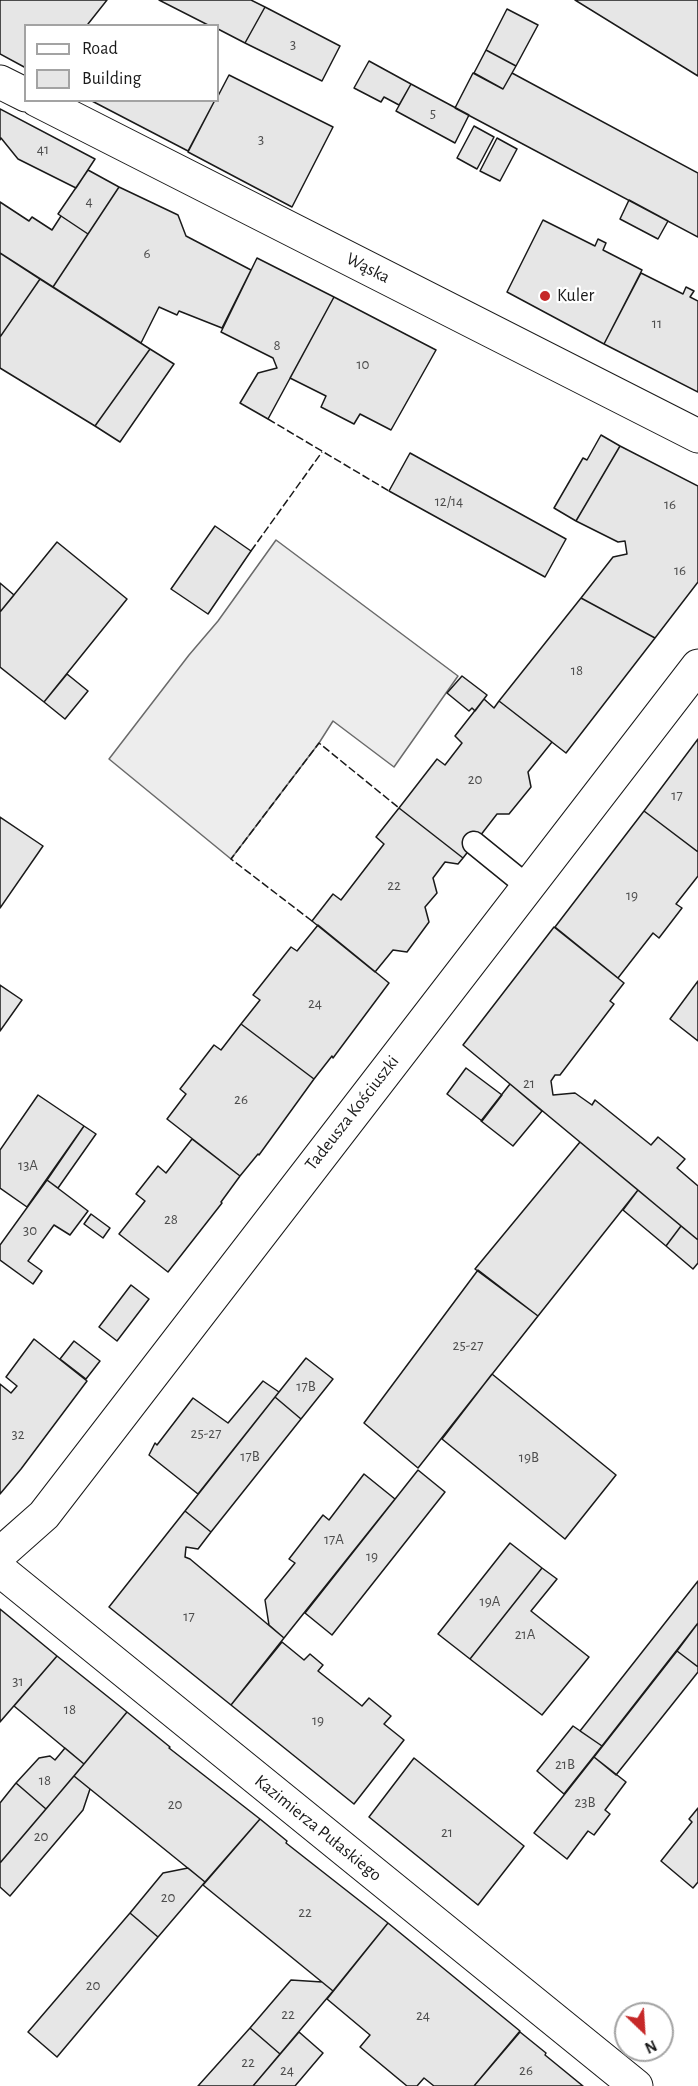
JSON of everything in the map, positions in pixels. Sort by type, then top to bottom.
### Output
[{"type":"street","points":[[0,82],[24,93]]},
{"type":"street","name":"Wąska","points":[[41,102],[698,436]]},
{"type":"street","name":"Tadeusza Kościuszki","points":[[0,1554],[44,1515],[698,666]]},
{"type":"street","name":"Kazimierza Pułaskiego","points":[[0,1570],[636,2086]]},
{"type":"lane","points":[[474,843],[528,886]]},
{"type":"shaded area","points":[[276,540],[458,676],[394,767],[333,721],[319,743],[231,859],[109,759],[218,621]]},
{"type":"building","points":[[0,0],[107,0],[88,24],[24,24],[24,67],[0,54]]},
{"type":"building","points":[[159,0],[251,0],[265,7],[245,43],[219,30],[219,24],[206,24]]},
{"type":"building","points":[[575,0],[698,0],[698,76]]},
{"type":"building","points":[[265,7],[340,46],[322,81],[245,43]]},
{"type":"building","points":[[507,9],[538,25],[516,66],[486,50]]},
{"type":"building","points":[[486,50],[516,66],[503,89],[474,73]]},
{"type":"building","points":[[369,61],[411,84],[399,105],[384,97],[381,102],[354,88]]},
{"type":"building","points":[[473,73],[503,89],[512,73],[698,173],[698,237],[455,108]]},
{"type":"building","points":[[229,75],[333,127],[292,207],[188,152],[214,102],[219,102],[219,94]]},
{"type":"building","points":[[411,84],[469,115],[455,143],[396,111]]},
{"type":"building","points":[[94,102],[214,102],[188,151]]},
{"type":"building","points":[[0,109],[95,159],[76,188],[18,159],[1,138],[0,140]]},
{"type":"building","points":[[474,126],[494,137],[477,169],[457,158]]},
{"type":"building","points":[[497,138],[517,149],[500,181],[480,171]]},
{"type":"building","points":[[88,170],[119,187],[88,234],[58,214]]},
{"type":"building","points":[[119,187],[178,215],[186,236],[251,270],[222,328],[179,311],[177,315],[159,307],[141,343],[53,287]]},
{"type":"building","points":[[629,200],[668,221],[658,239],[620,219]]},
{"type":"building","points":[[0,202],[29,221],[32,217],[52,230],[61,216],[88,234],[53,287],[0,253]]},
{"type":"building","points":[[543,220],[595,246],[598,239],[606,243],[603,250],[642,270],[604,344],[507,292]]},
{"type":"building","points":[[0,253],[40,279],[0,337]]},
{"type":"building","points":[[257,258],[334,297],[268,419],[240,403],[258,373],[277,368],[273,358],[221,332]]},
{"type":"building","points":[[641,273],[683,294],[686,287],[694,291],[690,297],[698,301],[698,392],[604,344]]},
{"type":"building","points":[[40,279],[150,349],[95,426],[0,368],[0,337]]},
{"type":"building","points":[[334,297],[436,350],[391,430],[360,414],[354,424],[321,407],[326,396],[290,378]]},
{"type":"building","points":[[150,349],[174,364],[120,442],[95,426]]},
{"type":"building","points":[[601,435],[620,446],[576,521],[554,508],[583,458],[587,460]]},
{"type":"building","points":[[620,446],[698,486],[698,582],[655,638],[581,598],[613,557],[627,554],[625,541],[618,542],[576,521]]},
{"type":"building","points":[[410,453],[566,539],[545,577],[389,491]]},
{"type":"building","points":[[215,526],[251,551],[208,614],[171,589]]},
{"type":"building","points":[[57,542],[127,599],[44,702],[0,667],[0,612]]},
{"type":"building","points":[[0,583],[14,595],[0,612]]},
{"type":"building","points":[[581,598],[655,638],[566,753],[499,701]]},
{"type":"building","points":[[67,674],[88,691],[65,719],[44,702]]},
{"type":"building","points":[[462,676],[487,695],[475,711],[472,708],[469,711],[447,693]]},
{"type":"building","points":[[484,699],[494,708],[499,701],[552,742],[528,772],[531,787],[509,814],[497,814],[463,858],[399,808],[437,759],[445,765],[462,743],[455,736]]},
{"type":"building","points":[[698,739],[698,852],[644,811]]},
{"type":"building","points":[[399,808],[463,858],[458,864],[445,862],[433,878],[437,893],[425,907],[429,922],[407,952],[393,950],[375,972],[312,921],[333,894],[341,900],[384,844],[376,837]]},
{"type":"building","points":[[644,811],[698,852],[698,876],[676,904],[682,908],[659,938],[653,933],[618,978],[555,927]]},
{"type":"building","points":[[0,817],[43,846],[0,908]]},
{"type":"building","points":[[318,925],[389,983],[333,1058],[332,1056],[314,1079],[241,1024],[260,1000],[253,995],[291,947],[297,951]]},
{"type":"building","points":[[554,927],[624,983],[610,1001],[614,1004],[560,1075],[555,1075],[551,1081],[553,1095],[575,1093],[592,1105],[595,1100],[651,1145],[658,1137],[685,1159],[677,1168],[698,1186],[698,1240],[463,1045]]},
{"type":"building","points":[[698,981],[698,1041],[670,1019]]},
{"type":"building","points":[[0,985],[22,1000],[0,1031]]},
{"type":"building","points":[[241,1024],[314,1079],[259,1155],[240,1176],[167,1119],[186,1094],[180,1089],[214,1045],[221,1050]]},
{"type":"building","points":[[466,1068],[502,1095],[482,1121],[447,1094]]},
{"type":"building","points":[[510,1084],[542,1111],[513,1146],[481,1121]]},
{"type":"building","points":[[38,1095],[84,1126],[27,1207],[0,1188],[0,1150]]},
{"type":"building","points":[[84,1126],[96,1134],[58,1188],[47,1180]]},
{"type":"building","points":[[192,1139],[240,1176],[168,1272],[119,1234],[145,1201],[136,1194],[158,1166],[166,1173]]},
{"type":"building","points":[[580,1142],[638,1190],[538,1316],[475,1269]]},
{"type":"building","points":[[47,1180],[88,1211],[70,1235],[54,1225],[28,1261],[42,1271],[33,1284],[0,1260],[0,1245]]},
{"type":"building","points":[[638,1190],[681,1226],[666,1246],[623,1210]]},
{"type":"building","points":[[91,1214],[110,1228],[103,1238],[84,1224]]},
{"type":"building","points":[[681,1226],[698,1240],[698,1263],[693,1269],[666,1246]]},
{"type":"building","points":[[478,1270],[538,1316],[418,1468],[364,1423]]},
{"type":"building","points":[[131,1285],[149,1299],[117,1341],[99,1327]]},
{"type":"building","points":[[34,1339],[87,1381],[0,1494],[0,1384],[11,1393],[17,1386],[6,1377]]},
{"type":"building","points":[[74,1341],[100,1361],[86,1379],[60,1359]]},
{"type":"building","points":[[306,1358],[333,1379],[301,1419],[275,1397]]},
{"type":"building","points":[[492,1374],[616,1475],[565,1539],[442,1439]]},
{"type":"building","points":[[263,1381],[279,1392],[198,1494],[149,1455],[155,1443],[157,1445],[193,1398],[228,1423]]},
{"type":"building","points":[[275,1397],[301,1419],[211,1532],[185,1511]]},
{"type":"building","points":[[418,1470],[445,1492],[332,1635],[305,1613]]},
{"type":"building","points":[[364,1474],[395,1499],[284,1638],[269,1625],[265,1600],[295,1563],[289,1559],[323,1515],[329,1520]]},
{"type":"building","points":[[185,1511],[211,1532],[198,1549],[186,1547],[185,1557],[284,1638],[231,1705],[109,1607]]},
{"type":"building","points":[[510,1543],[542,1568],[470,1659],[438,1634]]},
{"type":"building","points":[[542,1568],[557,1579],[531,1611],[589,1657],[542,1715],[470,1659]]},
{"type":"building","points":[[698,1581],[698,1623],[602,1746],[580,1731]]},
{"type":"building","points":[[0,1609],[57,1656],[0,1722]]},
{"type":"building","points":[[698,1623],[698,1667],[677,1651]]},
{"type":"building","points":[[282,1642],[304,1660],[310,1654],[323,1665],[318,1671],[362,1706],[369,1698],[391,1716],[384,1724],[404,1740],[354,1804],[231,1705]]},
{"type":"building","points":[[677,1651],[698,1667],[698,1672],[616,1775],[594,1757]]},
{"type":"building","points":[[57,1656],[127,1712],[84,1764],[14,1706]]},
{"type":"building","points":[[127,1712],[260,1819],[205,1882],[74,1776]]},
{"type":"building","points":[[573,1726],[602,1746],[564,1794],[537,1771]]},
{"type":"building","points":[[65,1748],[84,1764],[46,1809],[16,1783],[39,1758],[50,1756],[55,1760]]},
{"type":"building","points":[[594,1757],[626,1782],[605,1810],[610,1814],[594,1835],[588,1831],[567,1859],[534,1833]]},
{"type":"building","points":[[414,1758],[524,1846],[478,1905],[369,1817]]},
{"type":"building","points":[[74,1776],[90,1789],[83,1810],[10,1896],[0,1887],[0,1863]]},
{"type":"building","points":[[16,1783],[46,1809],[0,1863],[0,1803]]},
{"type":"building","points":[[698,1808],[698,1882],[693,1888],[661,1861],[692,1822],[689,1819]]},
{"type":"building","points":[[260,1819],[287,1841],[286,1843],[388,1923],[333,1991],[203,1885]]},
{"type":"building","points":[[188,1868],[205,1882],[158,1937],[130,1913],[163,1873]]},
{"type":"building","points":[[130,1913],[158,1937],[57,2057],[28,2032]]},
{"type":"building","points":[[388,1923],[520,2031],[474,2086],[434,2086],[424,2078],[417,2086],[407,2086],[360,2047],[370,2035],[327,1999]]},
{"type":"building","points":[[291,1980],[322,1982],[333,1991],[280,2054],[250,2028]]},
{"type":"building","points":[[250,2028],[280,2054],[253,2086],[198,2086]]},
{"type":"building","points":[[299,2032],[323,2053],[295,2086],[253,2086]]},
{"type":"building","points":[[520,2032],[546,2053],[545,2055],[583,2086],[474,2086]]},
{"type":"fence","points":[[268,419],[389,491]]},
{"type":"fence","points":[[251,551],[322,452]]},
{"type":"fence","points":[[312,921],[231,859],[319,743],[399,808]]},
{"type":"place","name":"Kuler","points":[[545,296]]}]
